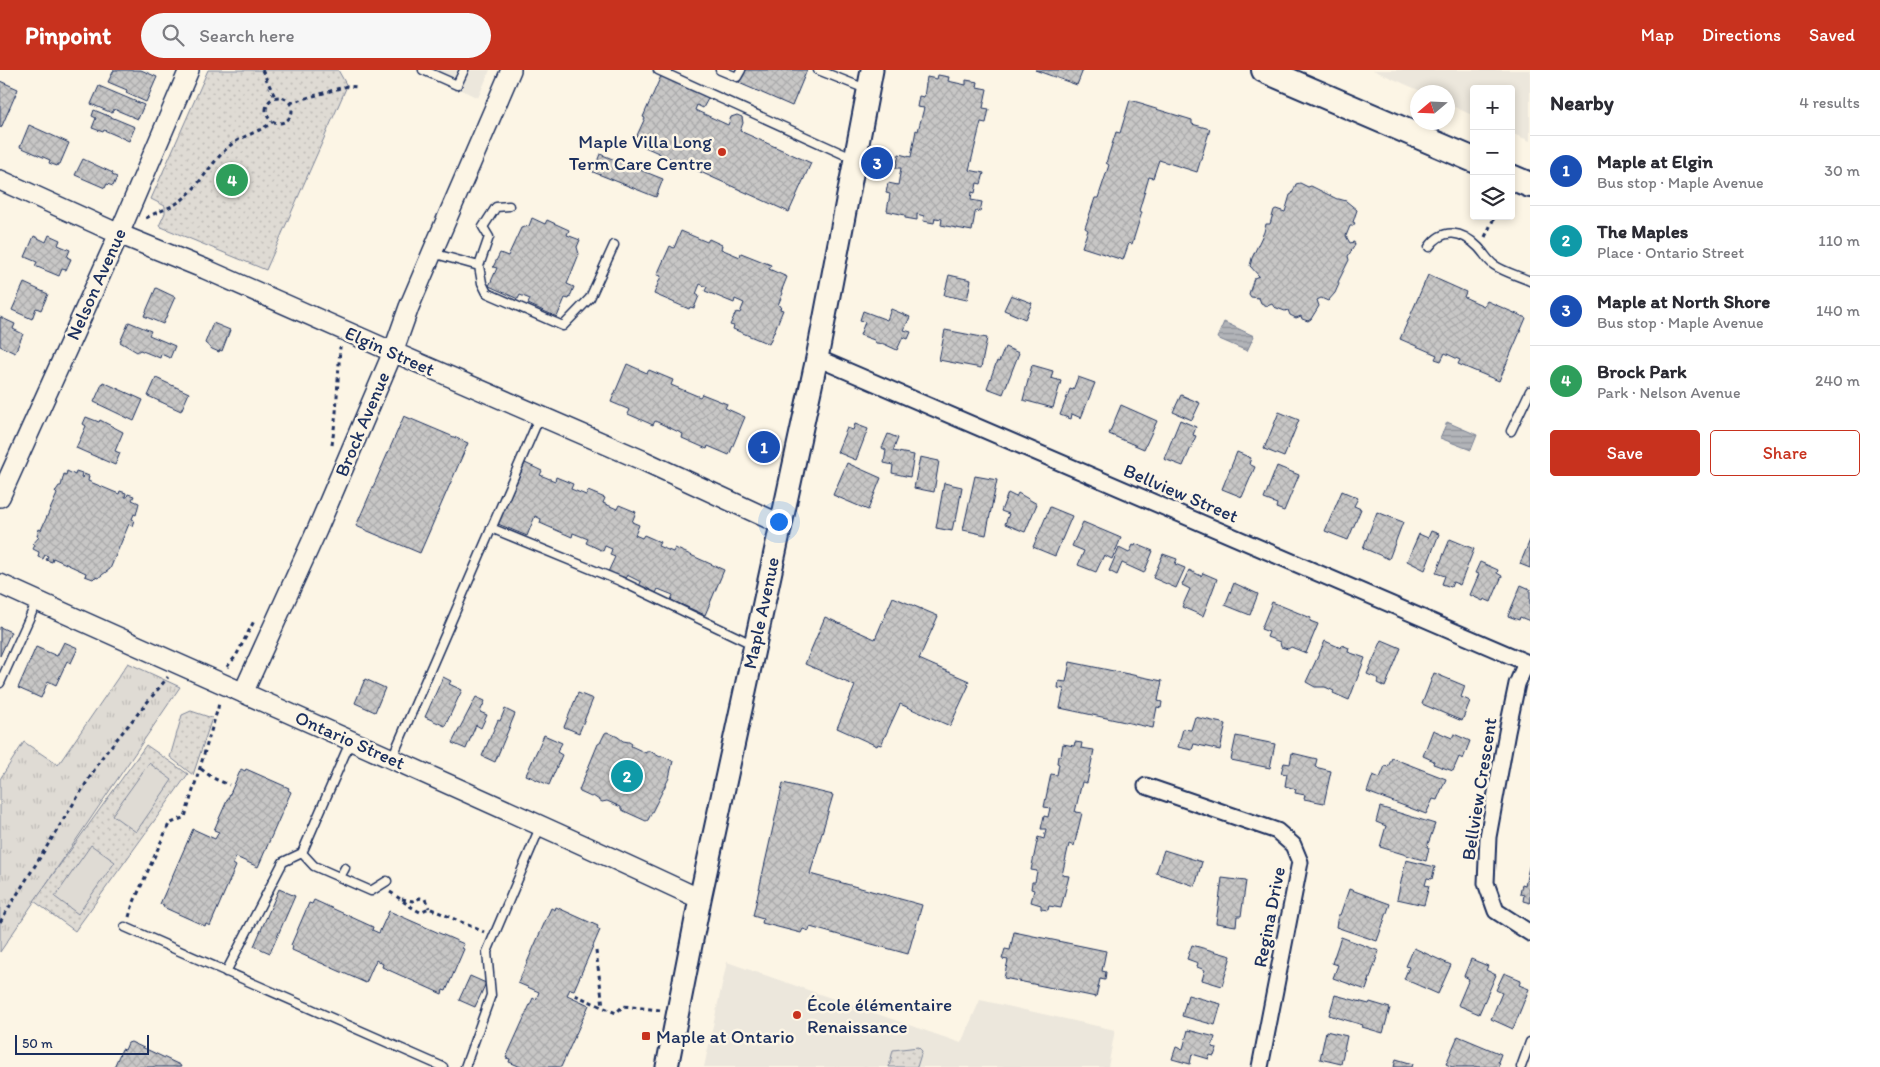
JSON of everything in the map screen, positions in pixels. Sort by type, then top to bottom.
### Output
[{"type":"main road","points":[[1264,70],[1470,158]]},
{"type":"main road","name":"Maple Avenue","points":[[667,1067],[700,899],[817,358],[870,80]]},
{"type":"main road","points":[[1515,178],[1530,185]]},
{"type":"street","name":"Nelson Avenue","points":[[0,497],[120,234],[189,70]]},
{"type":"street","name":"Brock Avenue","points":[[243,693],[317,530],[393,352],[409,306],[511,70]]},
{"type":"street","name":"Elgin Street","points":[[0,180],[120,234],[206,269],[642,460],[780,524]]},
{"type":"street","name":"Bellview Street","points":[[817,358],[1528,664]]},
{"type":"street","name":"Ontario Street","points":[[0,584],[178,666],[542,825],[700,899]]},
{"type":"street","name":"Bellview Crescent","points":[[1528,664],[1517,684],[1488,837],[1486,883],[1496,911],[1530,933]]},
{"type":"street","name":"Regina Drive","points":[[1146,786],[1277,831],[1293,845],[1300,862],[1260,1067]]},
{"type":"lane","points":[[423,70],[457,85],[464,70]]},
{"type":"lane","points":[[658,70],[855,159]]},
{"type":"lane","points":[[720,70],[737,78],[741,70]]},
{"type":"lane","points":[[818,70],[870,80]]},
{"type":"lane","points":[[509,206],[496,206],[483,227],[490,237],[478,266],[482,283],[487,293],[563,326],[590,298],[614,245]]},
{"type":"lane","points":[[1429,247],[1436,238],[1453,233],[1470,240],[1493,265],[1530,281]]},
{"type":"lane","points":[[432,253],[478,266]]},
{"type":"lane","points":[[1511,431],[1530,391]]},
{"type":"lane","points":[[392,758],[540,416]]},
{"type":"lane","points":[[491,528],[620,581],[754,645]]},
{"type":"lane","points":[[0,683],[37,601]]},
{"type":"lane","points":[[226,972],[283,862],[302,853],[351,740]]},
{"type":"lane","points":[[465,1067],[491,996],[487,952],[542,825]]},
{"type":"lane","points":[[302,853],[314,866],[371,891],[387,881]]},
{"type":"lane","points":[[340,877],[345,868]]},
{"type":"lane","points":[[126,927],[443,1067]]},
{"type":"lane","points":[[1523,1066],[1530,1042]]},
{"type":"path","points":[[262,70],[275,97]]},
{"type":"path","points":[[290,103],[347,86],[357,87]]},
{"type":"path","points":[[275,97],[282,97],[290,103],[292,113],[287,121],[279,124],[272,122],[265,111],[269,101],[275,97]]},
{"type":"path","points":[[120,234],[183,199],[230,146],[240,138],[263,129],[272,122]]},
{"type":"path","points":[[1480,249],[1493,220]]},
{"type":"path","points":[[332,453],[341,329]]},
{"type":"path","points":[[126,927],[133,904],[169,824],[185,817],[218,708],[219,683],[228,665],[236,656],[258,612]]},
{"type":"path","points":[[0,922],[103,756],[178,666]]},
{"type":"path","points":[[201,769],[213,778],[229,785]]},
{"type":"path","points":[[379,886],[402,899],[413,901],[420,898],[425,899],[429,908],[494,936]]},
{"type":"path","points":[[402,899],[405,905],[420,912],[429,908]]},
{"type":"path","points":[[596,951],[603,1007]]},
{"type":"path","points":[[575,994],[616,1013],[623,1006],[678,1012]]},
{"type":"shaded area","points":[[421,70],[490,70],[478,98]]},
{"type":"shaded area","points":[[1373,70],[1530,70],[1530,141],[1515,135],[1515,85],[1470,85],[1470,114],[1455,107],[1455,85],[1410,86]]},
{"type":"shaded area","points":[[1224,322],[1254,336],[1247,351],[1217,338]]},
{"type":"shaded area","points":[[1447,422],[1477,435],[1471,450],[1440,438]]},
{"type":"shaded area","name":"École élémentaire Renaissance","points":[[727,962],[961,1043],[980,1000],[1115,1030],[1108,1067],[704,1067]]},
{"type":"green space","points":[[208,70],[338,70],[347,86],[266,270],[159,226],[165,213],[165,206],[151,199]]},
{"type":"green space","points":[[128,663],[180,687],[0,952],[0,779],[24,742],[58,765]]},
{"type":"green space","points":[[191,711],[212,718],[193,775],[170,757],[182,715]]},
{"type":"green space","points":[[146,745],[188,774],[75,931],[34,901]]},
{"type":"green space","points":[[149,763],[172,780],[136,832],[112,815]]},
{"type":"green space","points":[[91,845],[115,862],[78,914],[55,897]]},
{"type":"green space","points":[[918,1047],[922,1051],[917,1067],[889,1067],[893,1050]]},
{"type":"building","points":[[114,70],[141,70],[157,77],[146,102],[126,93],[127,90],[108,82]]},
{"type":"building","points":[[745,70],[807,70],[792,106],[739,83]]},
{"type":"building","points":[[1035,70],[1083,70],[1077,85]]},
{"type":"building","points":[[938,75],[949,77],[948,81],[966,85],[966,80],[978,82],[977,87],[987,89],[983,108],[989,109],[986,123],[981,122],[969,170],[984,173],[981,184],[977,183],[975,193],[972,192],[971,200],[982,202],[980,212],[976,211],[975,213],[972,231],[941,225],[942,219],[935,218],[934,223],[923,221],[924,216],[917,214],[917,220],[905,218],[905,215],[887,211],[890,194],[886,193],[888,183],[898,185],[901,168],[896,168],[899,154],[911,157],[916,130],[918,131],[924,108],[917,107],[919,96],[924,97],[927,77],[937,79]]},
{"type":"building","name":"Maple Villa Long Term Care Centre","points":[[661,76],[709,97],[703,108],[697,105],[695,110],[728,125],[731,117],[737,115],[742,117],[743,123],[740,131],[811,163],[789,212],[634,142]]},
{"type":"building","points":[[0,81],[18,89],[1,128],[0,127]]},
{"type":"building","points":[[99,86],[144,105],[138,119],[114,109],[112,113],[91,104]]},
{"type":"building","points":[[1130,100],[1192,120],[1192,124],[1210,129],[1197,172],[1159,160],[1153,178],[1149,177],[1139,211],[1142,212],[1132,244],[1129,243],[1123,260],[1082,247],[1088,230],[1085,228],[1109,165],[1106,163],[1116,132],[1120,133]]},
{"type":"building","points":[[94,110],[135,127],[129,141],[104,130],[103,132],[92,128],[96,118],[92,116]]},
{"type":"building","points":[[29,125],[69,143],[60,164],[57,166],[49,163],[50,160],[20,147]]},
{"type":"building","points":[[600,154],[663,179],[656,197],[593,172]]},
{"type":"building","points":[[83,159],[113,173],[112,175],[117,177],[113,186],[107,184],[105,188],[75,175]]},
{"type":"building","points":[[1300,183],[1346,201],[1357,210],[1353,222],[1355,223],[1353,226],[1350,226],[1346,236],[1350,243],[1354,242],[1355,245],[1348,256],[1349,260],[1338,282],[1339,284],[1335,293],[1328,301],[1321,298],[1317,300],[1319,306],[1308,321],[1302,319],[1301,316],[1296,318],[1290,315],[1288,310],[1285,311],[1274,307],[1272,304],[1267,306],[1261,303],[1259,298],[1251,297],[1249,294],[1254,278],[1259,276],[1250,266],[1266,224],[1270,224],[1274,210],[1285,212],[1290,195],[1296,184]]},
{"type":"building","points":[[532,218],[545,224],[547,220],[569,230],[567,235],[580,240],[577,247],[579,254],[567,284],[574,287],[569,299],[565,298],[557,317],[528,304],[530,299],[520,295],[518,299],[489,286],[497,268],[493,267],[500,253],[508,256],[521,228],[529,226]]},
{"type":"building","points":[[681,231],[707,242],[709,239],[722,245],[721,249],[740,257],[741,253],[771,265],[769,269],[787,277],[778,305],[783,310],[769,344],[733,329],[734,326],[730,325],[736,312],[740,313],[744,303],[735,299],[734,303],[705,291],[707,287],[700,284],[696,294],[699,296],[694,308],[690,307],[689,309],[654,294],[661,276],[657,275],[670,246],[674,248]]},
{"type":"building","points":[[49,235],[60,240],[58,245],[70,250],[67,257],[71,259],[66,270],[62,269],[59,276],[35,266],[37,262],[25,257],[34,236],[46,242]]},
{"type":"building","points":[[949,275],[971,280],[967,300],[944,295]]},
{"type":"building","points":[[1428,275],[1466,292],[1464,297],[1484,306],[1487,301],[1526,318],[1499,381],[1458,364],[1460,360],[1445,353],[1441,361],[1435,359],[1437,355],[1400,339]]},
{"type":"building","points":[[24,283],[48,294],[41,310],[36,308],[32,319],[12,310]]},
{"type":"building","points":[[156,288],[175,297],[163,324],[144,316]]},
{"type":"building","points":[[1011,295],[1032,303],[1025,319],[1004,310]]},
{"type":"building","points":[[891,309],[910,317],[904,330],[911,332],[908,339],[903,337],[897,350],[860,335],[865,322],[860,320],[863,311],[887,320]]},
{"type":"building","points":[[0,317],[15,324],[13,329],[23,334],[15,353],[0,346]]},
{"type":"building","points":[[129,322],[151,331],[149,335],[175,346],[170,358],[161,354],[160,358],[140,350],[137,352],[120,342]]},
{"type":"building","points":[[213,323],[230,330],[222,351],[220,350],[219,352],[205,343]]},
{"type":"building","points":[[945,330],[987,338],[981,368],[939,360]]},
{"type":"building","points":[[1005,347],[1019,353],[1003,394],[987,388],[997,361],[999,362]]},
{"type":"building","points":[[627,364],[647,373],[649,370],[673,380],[671,385],[700,397],[702,394],[727,404],[725,408],[745,417],[729,455],[708,446],[707,449],[682,438],[683,434],[655,421],[653,425],[628,414],[630,410],[611,402]]},
{"type":"building","points":[[1032,365],[1053,371],[1051,378],[1061,381],[1053,408],[1023,400]]},
{"type":"building","points":[[1078,377],[1095,383],[1081,418],[1072,414],[1071,419],[1060,415],[1070,389],[1073,390]]},
{"type":"building","points":[[156,378],[189,393],[181,411],[148,396]]},
{"type":"building","points":[[103,382],[143,400],[134,421],[94,402]]},
{"type":"building","points":[[1181,395],[1200,403],[1192,420],[1173,412]]},
{"type":"building","points":[[1121,405],[1157,421],[1144,449],[1109,434]]},
{"type":"building","points":[[1279,412],[1299,420],[1284,457],[1264,449]]},
{"type":"building","points":[[404,416],[468,443],[420,553],[356,526]]},
{"type":"building","points":[[86,417],[99,422],[100,420],[123,432],[115,451],[120,453],[115,465],[76,448],[86,426],[83,424]]},
{"type":"building","points":[[1180,420],[1196,427],[1193,435],[1196,436],[1183,466],[1164,459]]},
{"type":"building","points":[[855,424],[868,429],[856,460],[837,452],[847,428],[853,430]]},
{"type":"building","points":[[888,434],[898,438],[893,451],[914,455],[910,477],[892,473],[893,465],[884,463],[886,450],[882,448]]},
{"type":"building","points":[[1237,452],[1251,458],[1249,464],[1255,467],[1242,497],[1222,489]]},
{"type":"building","points":[[920,457],[939,461],[934,492],[914,488]]},
{"type":"building","points":[[525,463],[542,471],[540,475],[555,481],[556,477],[573,484],[571,489],[586,495],[588,491],[605,498],[603,503],[617,509],[619,505],[636,512],[632,522],[639,525],[635,535],[642,538],[644,535],[660,542],[658,546],[673,552],[675,548],[724,570],[705,615],[671,600],[673,595],[658,589],[656,593],[639,586],[641,582],[627,575],[625,579],[608,572],[615,557],[610,555],[612,549],[605,546],[603,551],[586,543],[588,539],[573,533],[572,537],[540,523],[541,519],[535,516],[527,536],[498,524],[502,515],[498,513],[505,497],[509,499]]},
{"type":"building","points":[[847,463],[881,478],[868,510],[833,495]]},
{"type":"building","points":[[1277,466],[1299,475],[1284,511],[1276,508],[1277,504],[1264,499]]},
{"type":"building","points":[[67,471],[75,475],[76,471],[82,473],[81,477],[83,478],[84,474],[89,476],[88,481],[119,494],[120,491],[126,493],[125,497],[128,494],[134,496],[132,500],[139,503],[136,515],[134,514],[132,519],[134,520],[132,526],[129,524],[110,569],[98,578],[95,577],[93,579],[85,576],[86,573],[53,558],[52,562],[46,560],[48,556],[45,555],[43,559],[38,557],[39,552],[33,549],[35,545],[33,544],[39,537],[37,536],[39,529],[41,530],[57,494],[55,492],[61,486],[64,474],[66,475]]},
{"type":"building","points":[[975,476],[997,480],[986,535],[963,530]]},
{"type":"building","points":[[944,483],[962,487],[956,521],[954,521],[952,531],[936,528]]},
{"type":"building","points":[[1342,491],[1358,498],[1354,506],[1361,509],[1348,540],[1325,531]]},
{"type":"building","points":[[1008,493],[1016,497],[1018,493],[1037,504],[1025,532],[1005,524],[1009,514],[1001,511]]},
{"type":"building","points":[[1050,507],[1072,516],[1055,556],[1033,547]]},
{"type":"building","points":[[1377,512],[1403,522],[1389,559],[1363,548]]},
{"type":"building","points":[[1083,522],[1121,538],[1112,559],[1104,555],[1096,572],[1078,565],[1084,551],[1072,546]]},
{"type":"building","points":[[1431,531],[1439,534],[1425,570],[1407,561],[1419,534],[1428,538]]},
{"type":"building","points":[[1450,539],[1474,549],[1460,585],[1453,582],[1451,587],[1442,584],[1445,576],[1436,573]]},
{"type":"building","points":[[1530,540],[1530,568],[1520,564]]},
{"type":"building","points":[[1136,544],[1153,551],[1144,573],[1122,563],[1117,575],[1109,571],[1119,548],[1129,553],[1133,545],[1135,546]]},
{"type":"building","points":[[1163,554],[1177,559],[1175,564],[1185,568],[1176,588],[1153,578]]},
{"type":"building","points":[[1480,562],[1498,570],[1497,573],[1502,576],[1491,602],[1484,599],[1483,601],[1470,595],[1479,574],[1475,573]]},
{"type":"building","points":[[1189,570],[1201,576],[1203,573],[1217,579],[1203,616],[1182,607],[1190,589],[1182,585]]},
{"type":"building","points":[[1234,583],[1258,594],[1250,615],[1225,605]]},
{"type":"building","points":[[1521,585],[1530,589],[1530,621],[1520,617],[1519,620],[1508,616]]},
{"type":"building","points":[[893,597],[938,616],[919,659],[969,681],[967,684],[969,685],[950,726],[900,704],[881,745],[878,744],[877,746],[837,728],[855,686],[805,664],[825,617],[875,639]]},
{"type":"building","points":[[1272,602],[1311,618],[1310,621],[1318,624],[1306,653],[1291,647],[1288,649],[1281,647],[1280,642],[1267,637],[1269,632],[1261,629]]},
{"type":"building","points":[[0,627],[11,632],[0,656]]},
{"type":"building","points":[[1382,640],[1401,648],[1385,687],[1377,683],[1379,679],[1367,674]]},
{"type":"building","points":[[1325,641],[1341,648],[1342,645],[1349,648],[1348,652],[1365,658],[1349,700],[1325,687],[1315,687],[1306,682]]},
{"type":"building","points":[[64,642],[78,648],[71,663],[67,661],[56,685],[48,681],[41,698],[18,688],[36,647],[57,656]]},
{"type":"building","points":[[1070,662],[1162,681],[1158,701],[1162,702],[1161,708],[1157,707],[1153,728],[1060,708],[1064,689],[1058,688],[1059,681],[1066,682]]},
{"type":"building","points":[[1434,673],[1465,686],[1461,697],[1470,701],[1462,721],[1422,704]]},
{"type":"building","points":[[443,677],[451,681],[449,684],[462,690],[445,726],[425,717]]},
{"type":"building","points":[[365,679],[385,688],[375,712],[355,703]]},
{"type":"building","points":[[578,693],[593,699],[579,733],[564,727]]},
{"type":"building","points":[[476,697],[485,701],[480,712],[487,715],[481,728],[476,725],[466,749],[452,743]]},
{"type":"building","points":[[505,709],[515,714],[495,762],[482,756]]},
{"type":"building","points":[[1195,717],[1226,724],[1220,750],[1194,744],[1192,750],[1178,747],[1183,729],[1191,730]]},
{"type":"building","points":[[1433,730],[1452,738],[1454,734],[1470,741],[1463,759],[1459,757],[1453,771],[1433,764],[1434,761],[1423,756]]},
{"type":"building","points":[[607,732],[623,741],[629,742],[632,744],[631,746],[646,753],[646,751],[650,751],[660,757],[662,756],[673,761],[669,778],[646,821],[624,811],[621,807],[607,801],[602,802],[579,790],[598,744]]},
{"type":"building","points":[[544,735],[562,743],[557,752],[562,755],[549,785],[526,775]]},
{"type":"building","points":[[1236,736],[1275,744],[1270,768],[1231,760]]},
{"type":"building","points":[[1075,742],[1082,743],[1081,748],[1094,750],[1087,783],[1082,782],[1075,812],[1082,813],[1074,846],[1069,844],[1062,875],[1069,876],[1061,908],[1049,906],[1048,910],[1041,909],[1041,905],[1031,902],[1034,890],[1031,889],[1032,882],[1035,882],[1037,871],[1031,870],[1038,837],[1044,839],[1046,829],[1041,829],[1044,816],[1048,817],[1050,808],[1044,807],[1051,774],[1057,775],[1058,756],[1061,756],[1063,744],[1074,746]]},
{"type":"building","points":[[1292,753],[1317,759],[1315,767],[1331,771],[1324,803],[1304,799],[1305,795],[1295,793],[1296,789],[1285,786],[1287,774],[1281,773],[1284,763],[1290,764]]},
{"type":"building","points":[[1392,758],[1446,779],[1437,800],[1433,799],[1426,814],[1367,792],[1373,775],[1380,778],[1385,766],[1388,767]]},
{"type":"building","points":[[241,769],[245,771],[246,769],[289,788],[288,790],[291,792],[258,867],[236,857],[233,864],[236,866],[210,926],[206,924],[205,926],[160,904],[193,829],[215,839],[219,832],[214,830]]},
{"type":"building","points":[[783,783],[833,795],[810,874],[922,905],[908,954],[810,927],[809,931],[803,929],[801,933],[762,923],[763,919],[753,916]]},
{"type":"building","points":[[1380,807],[1435,824],[1427,847],[1429,848],[1426,861],[1380,847],[1386,826],[1376,822]]},
{"type":"building","points":[[1164,850],[1202,862],[1195,886],[1156,873]]},
{"type":"building","points":[[1406,860],[1435,867],[1432,879],[1427,878],[1425,885],[1429,886],[1424,905],[1397,899]]},
{"type":"building","points":[[1530,863],[1530,903],[1523,901],[1524,895],[1520,894],[1522,884],[1525,885]]},
{"type":"building","points":[[1222,878],[1246,881],[1241,916],[1237,916],[1236,926],[1216,923]]},
{"type":"building","points":[[279,889],[295,896],[270,953],[254,946]]},
{"type":"building","points":[[1349,889],[1390,904],[1377,941],[1336,927],[1338,915],[1340,915]]},
{"type":"building","points":[[314,900],[373,927],[372,930],[379,933],[389,911],[464,944],[462,948],[464,949],[446,991],[443,990],[442,994],[382,967],[383,964],[376,960],[366,983],[292,950],[293,946],[291,945],[309,903],[312,904]]},
{"type":"building","points":[[556,907],[598,926],[597,928],[600,930],[574,990],[570,989],[567,995],[589,1005],[561,1067],[521,1067],[509,1062],[510,1059],[506,1058],[533,998],[536,1000],[539,992],[518,983],[551,908],[555,910]]},
{"type":"building","points":[[1014,932],[1106,951],[1102,971],[1106,972],[1105,980],[1100,979],[1096,997],[1004,978],[1008,960],[1002,959],[1005,949],[1010,950]]},
{"type":"building","points":[[1341,937],[1379,951],[1366,990],[1333,978],[1338,965],[1332,963]]},
{"type":"building","points":[[1192,945],[1231,956],[1222,986],[1202,980],[1205,970],[1197,967],[1198,963],[1187,959]]},
{"type":"building","points":[[1414,948],[1451,965],[1438,994],[1404,979],[1409,967],[1406,966]]},
{"type":"building","points":[[1471,959],[1488,966],[1486,970],[1496,975],[1479,1014],[1458,1005],[1469,979],[1464,976]]},
{"type":"building","points":[[1504,973],[1521,980],[1519,985],[1529,989],[1513,1029],[1491,1019],[1502,993],[1496,990]]},
{"type":"building","points":[[470,976],[486,983],[475,1007],[459,1000]]},
{"type":"building","points":[[1188,995],[1221,1004],[1215,1025],[1182,1016]]},
{"type":"building","points":[[1335,995],[1390,1008],[1383,1033],[1329,1015]]},
{"type":"building","points":[[1188,1030],[1215,1037],[1212,1047],[1217,1048],[1214,1056],[1210,1055],[1209,1059],[1192,1054],[1190,1064],[1172,1059],[1176,1047],[1183,1049]]},
{"type":"building","points":[[1326,1031],[1347,1036],[1341,1064],[1320,1059]]},
{"type":"building","points":[[1458,1036],[1501,1054],[1498,1067],[1452,1067],[1446,1064]]},
{"type":"building","points":[[131,1042],[181,1067],[114,1067],[122,1049],[125,1050],[128,1043]]},
{"type":"building","points":[[1396,1059],[1413,1064],[1412,1067],[1394,1067]]},
{"type":"place","name":"Maple Villa Long Term Care Centre","points":[[722,152]]},
{"type":"place","name":"Maple at North Shore","points":[[877,163]]},
{"type":"place","name":"Brock Park","points":[[232,180]]},
{"type":"place","name":"Maple at Elgin","points":[[764,447]]},
{"type":"place","name":"The Maples","points":[[627,776]]},
{"type":"place","name":"École élémentaire Renaissance","points":[[797,1015]]},
{"type":"place","name":"Maple at Ontario","points":[[646,1036]]}]
